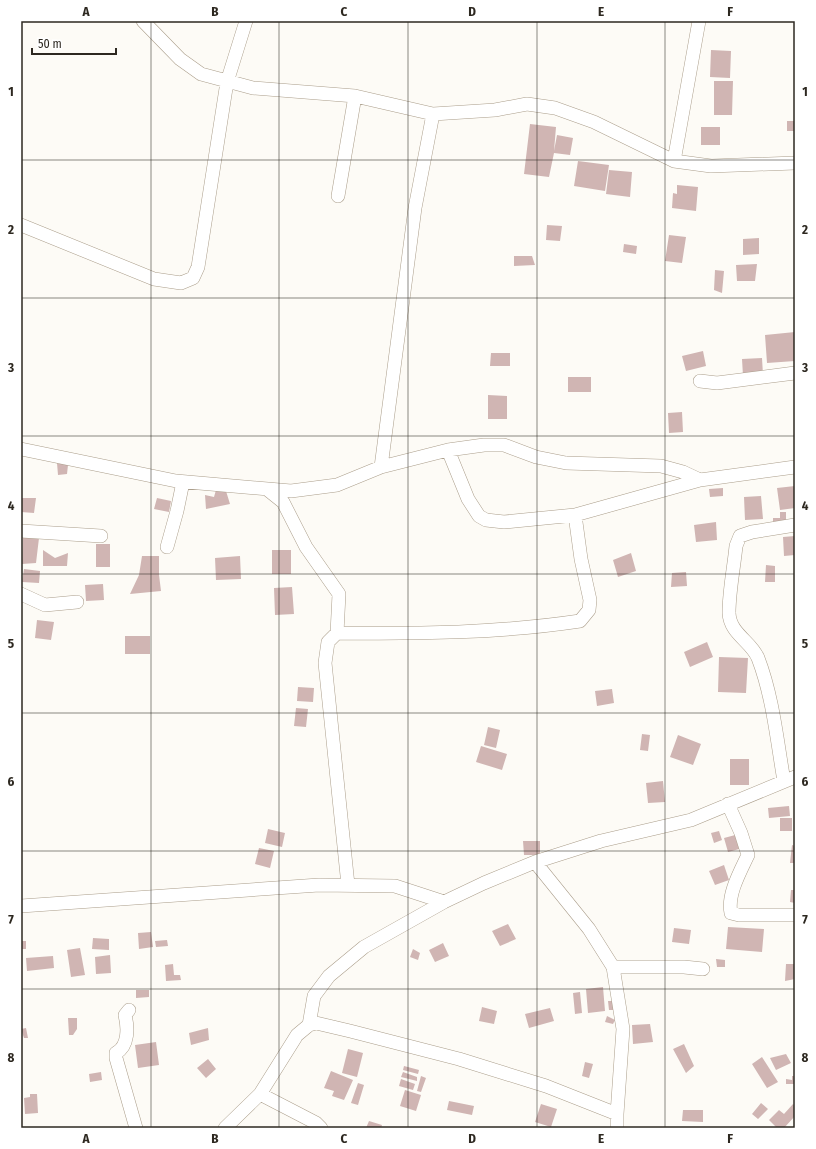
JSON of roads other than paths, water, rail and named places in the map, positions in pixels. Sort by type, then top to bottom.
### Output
[{"type":"street","points":[[143,21],[180,59],[201,74],[253,88],[355,96],[433,114],[495,110],[527,104],[555,108],[594,122],[674,161],[711,166],[795,163]]},
{"type":"street","points":[[21,225],[154,280],[181,283],[193,278],[198,267],[227,82],[246,21]]},
{"type":"street","points":[[674,161],[699,21]]},
{"type":"street","points":[[338,196],[355,96]]},
{"type":"street","points":[[381,467],[415,208],[433,114]]},
{"type":"street","points":[[700,381],[717,383],[795,373]]},
{"type":"street","points":[[21,449],[183,482],[291,491],[336,485],[381,467],[448,450],[484,445],[504,445],[536,457],[566,464],[613,466],[639,464],[662,466],[683,472],[700,480]]},
{"type":"street","points":[[448,450],[468,499],[480,516],[486,520],[523,521],[575,515],[700,480],[795,468]]},
{"type":"street","points":[[167,547],[178,512],[183,482]]},
{"type":"street","points":[[267,489],[283,502],[306,546],[339,594],[336,633],[328,642],[325,663],[348,886]]},
{"type":"street","points":[[336,633],[428,634],[551,625],[580,621],[589,610],[590,600],[581,559],[575,515]]},
{"type":"street","points":[[309,1025],[314,996],[329,976],[364,947],[444,902],[534,862],[601,841],[691,820],[790,779],[757,657],[739,636],[732,625],[729,613],[736,546],[740,536],[759,530],[795,525]]},
{"type":"street","points":[[21,531],[101,536]]},
{"type":"street","points":[[21,594],[45,605],[77,602]]},
{"type":"street","points":[[728,804],[741,833],[748,855],[737,879],[730,907],[731,913],[739,916],[795,914]]},
{"type":"street","points":[[534,862],[589,929],[614,967],[623,1029],[616,1128]]},
{"type":"street","points":[[21,906],[296,885],[395,886],[444,902]]},
{"type":"street","points":[[614,967],[684,967],[703,969]]},
{"type":"street","points":[[129,1010],[125,1015],[128,1025],[126,1038],[120,1051],[116,1053],[116,1058],[136,1128]]},
{"type":"street","points":[[225,1128],[260,1094],[297,1036],[309,1025],[316,1023],[459,1059],[546,1086],[617,1114]]},
{"type":"street","points":[[260,1094],[316,1123],[321,1128]]}]
